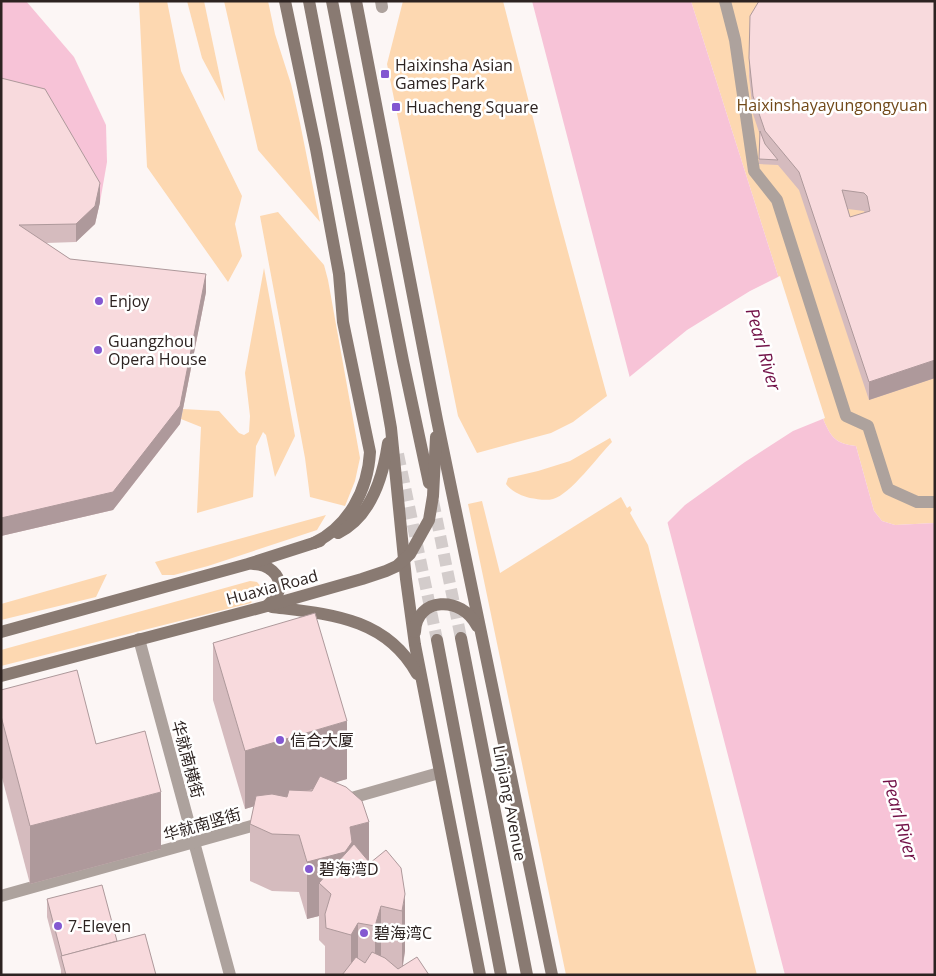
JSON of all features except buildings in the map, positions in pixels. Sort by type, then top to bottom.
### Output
[{"type":"main road","points":[[285,1],[316,149],[339,274],[343,322],[370,452],[369,466],[362,491],[345,520],[327,537],[314,543]]},
{"type":"main road","points":[[309,1],[391,428],[404,559],[421,682],[480,975]]},
{"type":"main road","points":[[332,1],[430,487],[429,520]]},
{"type":"main road","points":[[356,1],[437,420],[552,975]]},
{"type":"main road","name":"Huaxia Road","points":[[1,676],[267,606],[386,571],[410,554],[429,520],[433,496],[437,420]]},
{"type":"main road","points":[[417,425],[454,498]]},
{"type":"main road","name":"Huaxia Road","points":[[1,632],[248,564],[314,543],[347,529],[367,508],[376,488],[385,461],[391,428]]},
{"type":"main road","points":[[248,564],[261,564],[269,567],[279,582],[276,596],[267,606]]},
{"type":"main road","points":[[415,645],[415,628],[418,620],[423,612],[432,606],[456,605],[466,611],[473,618],[482,637]]},
{"type":"main road","points":[[267,606],[331,615],[366,625],[380,634],[410,662],[421,682]]},
{"type":"main road","name":"Linjiang Avenue","points":[[462,638],[528,975]]},
{"type":"main road","points":[[437,640],[501,975]]},
{"type":"street","points":[[725,1],[735,40],[754,171],[777,200],[846,416],[868,426],[888,489],[917,502],[935,502]]},
{"type":"street","name":"华就南横街","points":[[139,639],[230,975]]},
{"type":"street","points":[[330,804],[439,773]]},
{"type":"street","name":"华就南竖街","points":[[1,896],[276,820]]},
{"type":"green space","points":[[139,1],[167,1],[181,71],[242,196],[235,224],[242,256],[228,282],[147,167]]},
{"type":"green space","points":[[187,1],[204,1],[225,101],[202,58]]},
{"type":"green space","points":[[224,1],[268,1],[275,34],[291,84],[320,222],[258,150]]},
{"type":"green space","points":[[403,1],[503,1],[607,396],[573,422],[551,433],[477,453],[458,416],[387,64]]},
{"type":"green space","name":"Haixinshayayungongyuan","points":[[691,1],[935,1],[935,523],[895,525],[882,521],[874,511],[856,446],[844,444],[835,439],[824,421]]},
{"type":"green space","points":[[278,212],[324,265],[328,280],[360,458],[355,481],[345,506],[310,497],[305,458],[260,216]]},
{"type":"green space","points":[[264,268],[295,436],[275,477],[266,435],[263,432],[256,446],[253,497],[197,513],[201,427],[181,419],[183,409],[219,411],[239,433],[244,435],[249,432],[250,416],[245,373]]},
{"type":"green space","points":[[610,438],[612,442],[584,474],[560,496],[547,500],[527,497],[520,495],[506,484],[508,478],[570,461]]},
{"type":"green space","points":[[621,497],[627,508],[630,506],[632,510],[630,513],[648,545],[757,975],[566,975],[468,504],[482,501],[500,573]]},
{"type":"green space","points":[[326,515],[317,530],[208,566],[174,575],[162,575],[155,562]]},
{"type":"green space","points":[[107,574],[96,597],[1,620],[1,604]]},
{"type":"green space","points":[[250,581],[257,582],[262,588],[251,603],[1,666],[1,650]]},
{"type":"water","points":[[1,1],[26,1],[74,57],[106,125],[107,162],[100,202],[1,96]]},
{"type":"water","name":"Pearl River","points":[[532,1],[691,1],[824,421],[835,439],[844,444],[856,446],[874,511],[882,521],[895,525],[935,523],[935,975],[785,975]]},
{"type":"pier","points":[[780,276],[825,418],[793,431],[745,462],[685,505],[665,525],[627,379],[687,330],[750,291]]},
{"type":"tunnel","points":[[398,454],[437,640]]},
{"type":"tunnel","points":[[433,501],[461,638]]},
{"type":"place","name":"Haixinsha Asian Games Park","points":[[385,74]]},
{"type":"place","name":"Huacheng Square","points":[[396,107]]},
{"type":"place","name":"Enjoy","points":[[99,301]]},
{"type":"place","name":"Guangzhou Opera House","points":[[98,350]]},
{"type":"place","name":"信合大厦","points":[[280,740]]},
{"type":"place","name":"碧海湾D","points":[[309,869]]},
{"type":"place","name":"7-Eleven","points":[[58,926]]},
{"type":"place","name":"碧海湾C","points":[[364,933]]}]
